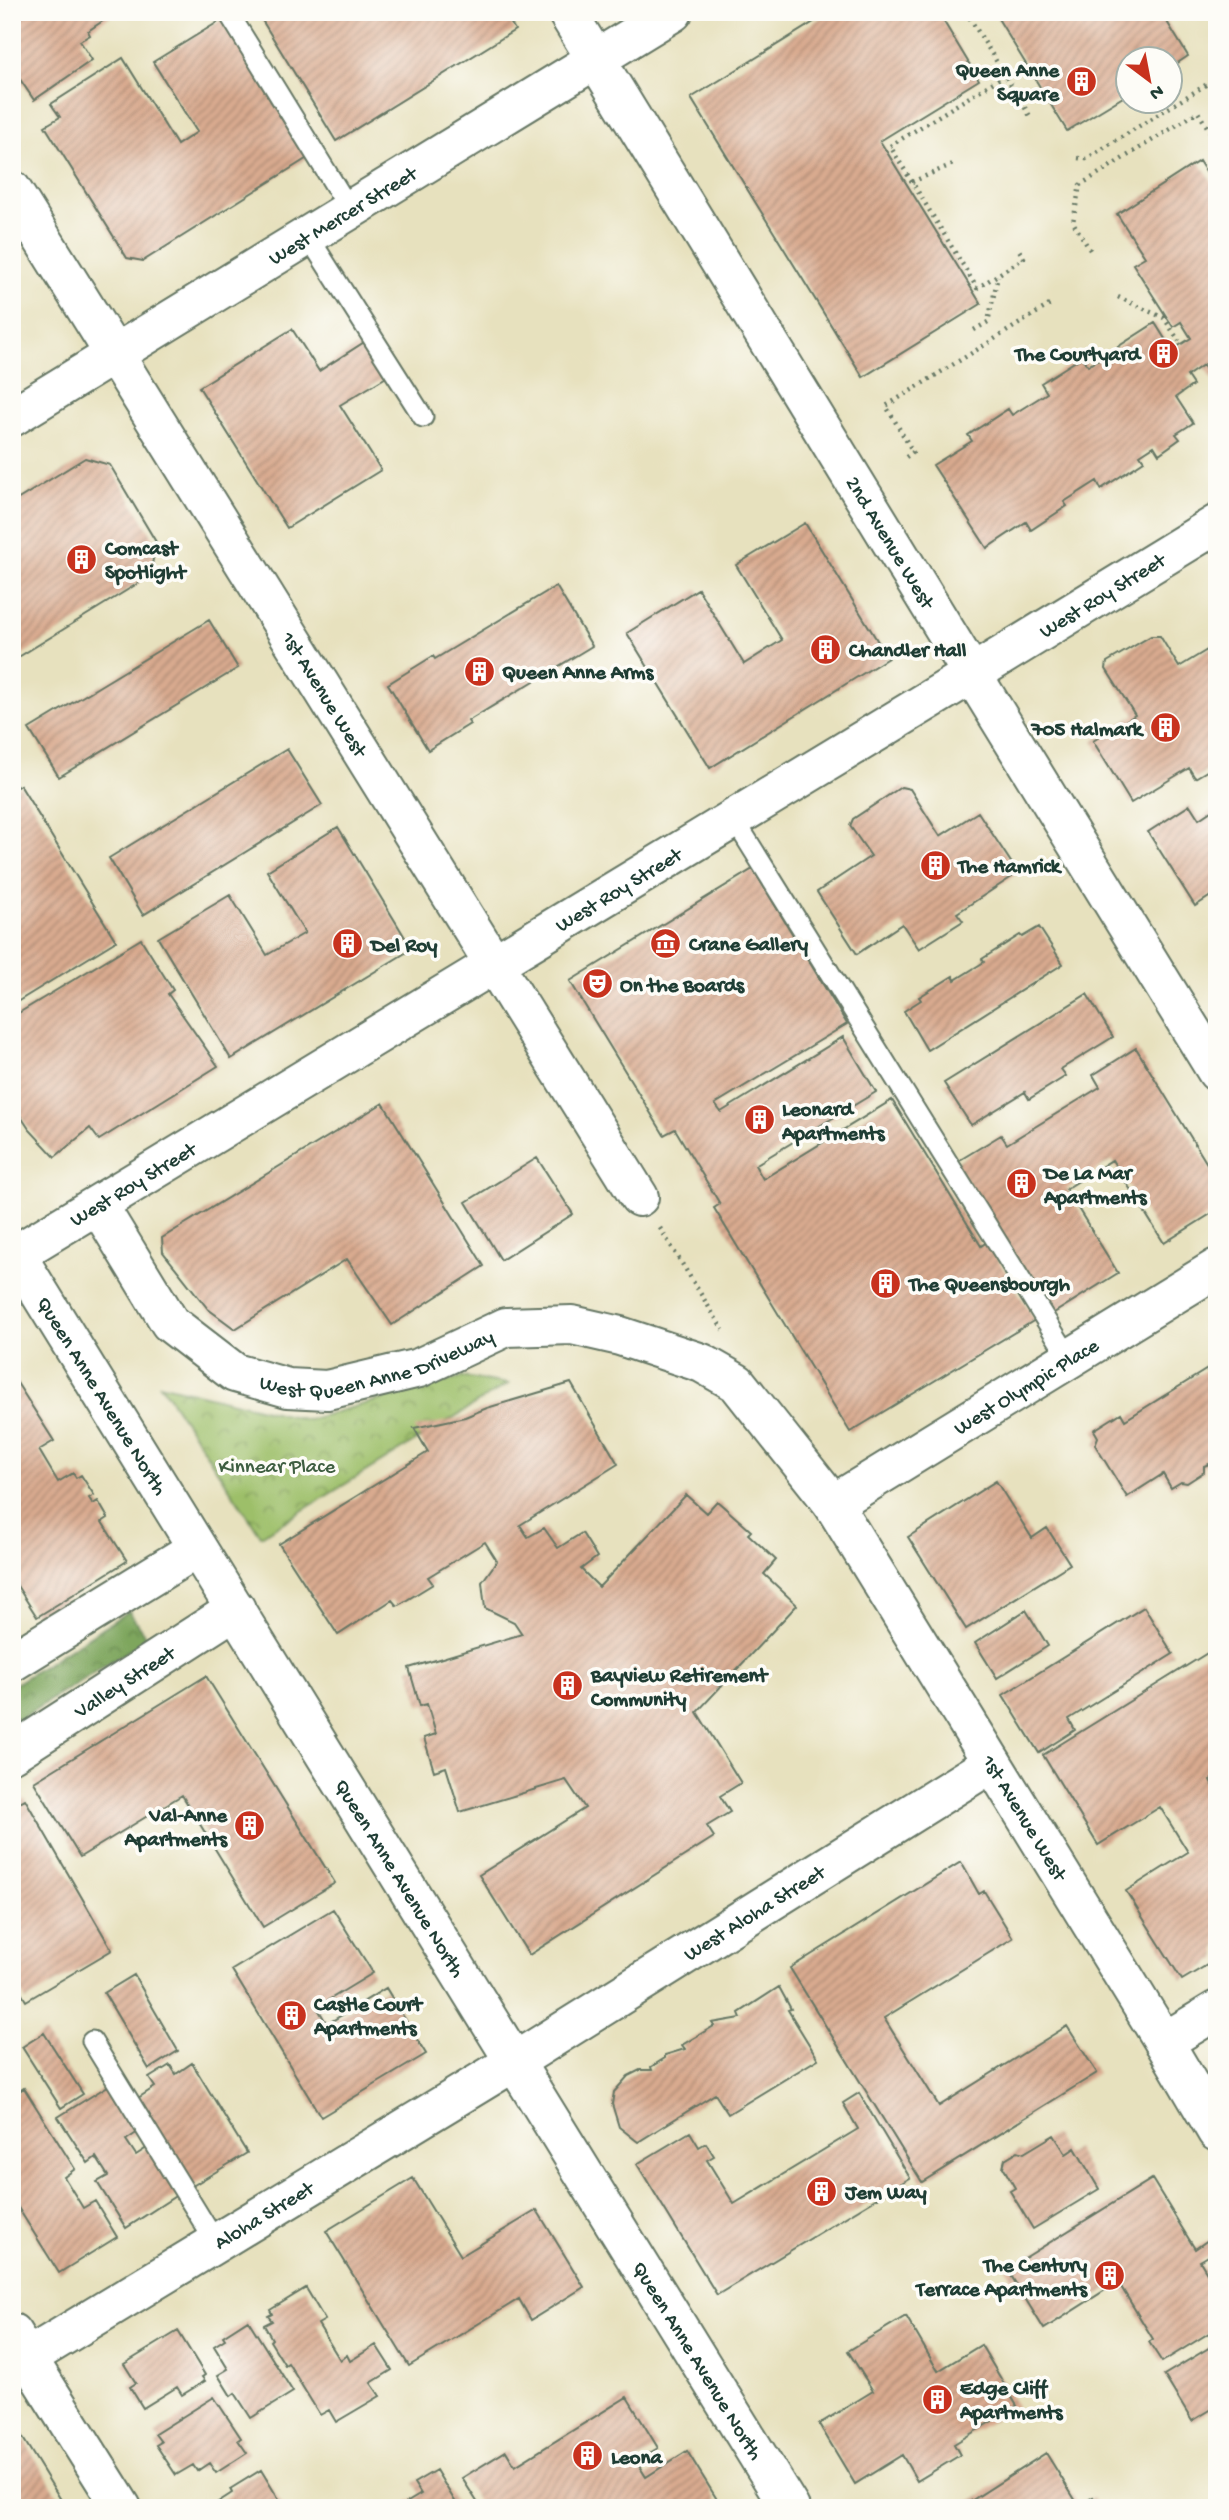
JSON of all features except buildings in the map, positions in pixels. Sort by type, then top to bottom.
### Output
[{"type":"street","name":"2nd Avenue West","points":[[567,12],[1217,1072]]},
{"type":"street","name":"West Mercer Street","points":[[12,417],[673,12]]},
{"type":"street","name":"1st Avenue West","points":[[12,190],[639,1197]]},
{"type":"street","name":"West Roy Street","points":[[14,1251],[98,1205],[1217,524]]},
{"type":"street","name":"West Queen Anne Driveway","points":[[98,1205],[170,1323],[235,1373],[289,1388],[327,1390],[419,1368],[506,1327],[572,1325],[620,1336],[702,1363],[737,1382],[833,1504]]},
{"type":"street","name":"Queen Anne Avenue North","points":[[14,1251],[790,2508]]},
{"type":"street","name":"West Olympic Place","points":[[833,1504],[1217,1268]]},
{"type":"street","name":"1st Avenue West","points":[[833,1504],[1217,2132]]},
{"type":"street","points":[[12,1662],[196,1549]]},
{"type":"street","name":"Valley Street","points":[[12,1753],[236,1609]]},
{"type":"street","name":"West Aloha Street","points":[[514,2062],[992,1763]]},
{"type":"street","points":[[1164,2042],[1217,2010]]},
{"type":"street","name":"Aloha Street","points":[[18,2352],[216,2243],[514,2062]]},
{"type":"street","points":[[18,2352],[122,2508]]},
{"type":"lane","points":[[228,12],[350,210]]},
{"type":"lane","points":[[308,236],[423,417]]},
{"type":"lane","points":[[734,819],[1070,1359]]},
{"type":"lane","points":[[92,2041],[216,2243]]},
{"type":"path","points":[[966,12],[1030,116]]},
{"type":"path","points":[[1004,75],[890,146],[977,288],[1024,258],[1017,247]]},
{"type":"path","points":[[1077,159],[1086,159],[1217,78]]},
{"type":"path","points":[[1090,250],[1073,222],[1080,185],[1198,112],[1217,143]]},
{"type":"path","points":[[912,182],[953,164]]},
{"type":"path","points":[[974,330],[988,322],[998,275]]},
{"type":"path","points":[[1118,297],[1164,318],[1179,341]]},
{"type":"path","points":[[906,457],[913,452],[886,406],[1051,304]]},
{"type":"path","points":[[663,1234],[726,1334]]},
{"type":"green space","name":"Kinnear Place","points":[[463,1377],[508,1384],[261,1536],[160,1384],[307,1420]]},
{"type":"green space","points":[[129,1611],[147,1639],[12,1724],[12,1686]]},
{"type":"place","name":"Queen Anne Square","points":[[1082,81]]},
{"type":"place","name":"The Courtyard","points":[[1163,353]]},
{"type":"place","name":"Comcast Spotlight","points":[[82,559]]},
{"type":"place","name":"Chandler Hall","points":[[826,649]]},
{"type":"place","name":"Queen Anne Arms","points":[[479,671]]},
{"type":"place","name":"705 Halmark","points":[[1165,728]]},
{"type":"place","name":"The Hamrick","points":[[935,865]]},
{"type":"place","name":"Crane Gallery","points":[[666,943]]},
{"type":"place","name":"Del Roy","points":[[348,944]]},
{"type":"place","name":"On the Boards","points":[[597,984]]},
{"type":"place","name":"Leonard Apartments","points":[[759,1120]]},
{"type":"place","name":"De La Mar Apartments","points":[[1021,1184]]},
{"type":"place","name":"The Queensbourgh","points":[[886,1283]]},
{"type":"place","name":"Bayview Retirement Community","points":[[568,1686]]},
{"type":"place","name":"Val-Anne Apartments","points":[[250,1826]]},
{"type":"place","name":"Castle Court Apartments","points":[[291,2015]]},
{"type":"place","name":"Jem Way","points":[[822,2191]]},
{"type":"place","name":"The Century Terrace Apartments","points":[[1110,2276]]},
{"type":"place","name":"Edge Cliff Apartments","points":[[937,2399]]},
{"type":"place","name":"Leona","points":[[588,2456]]}]
